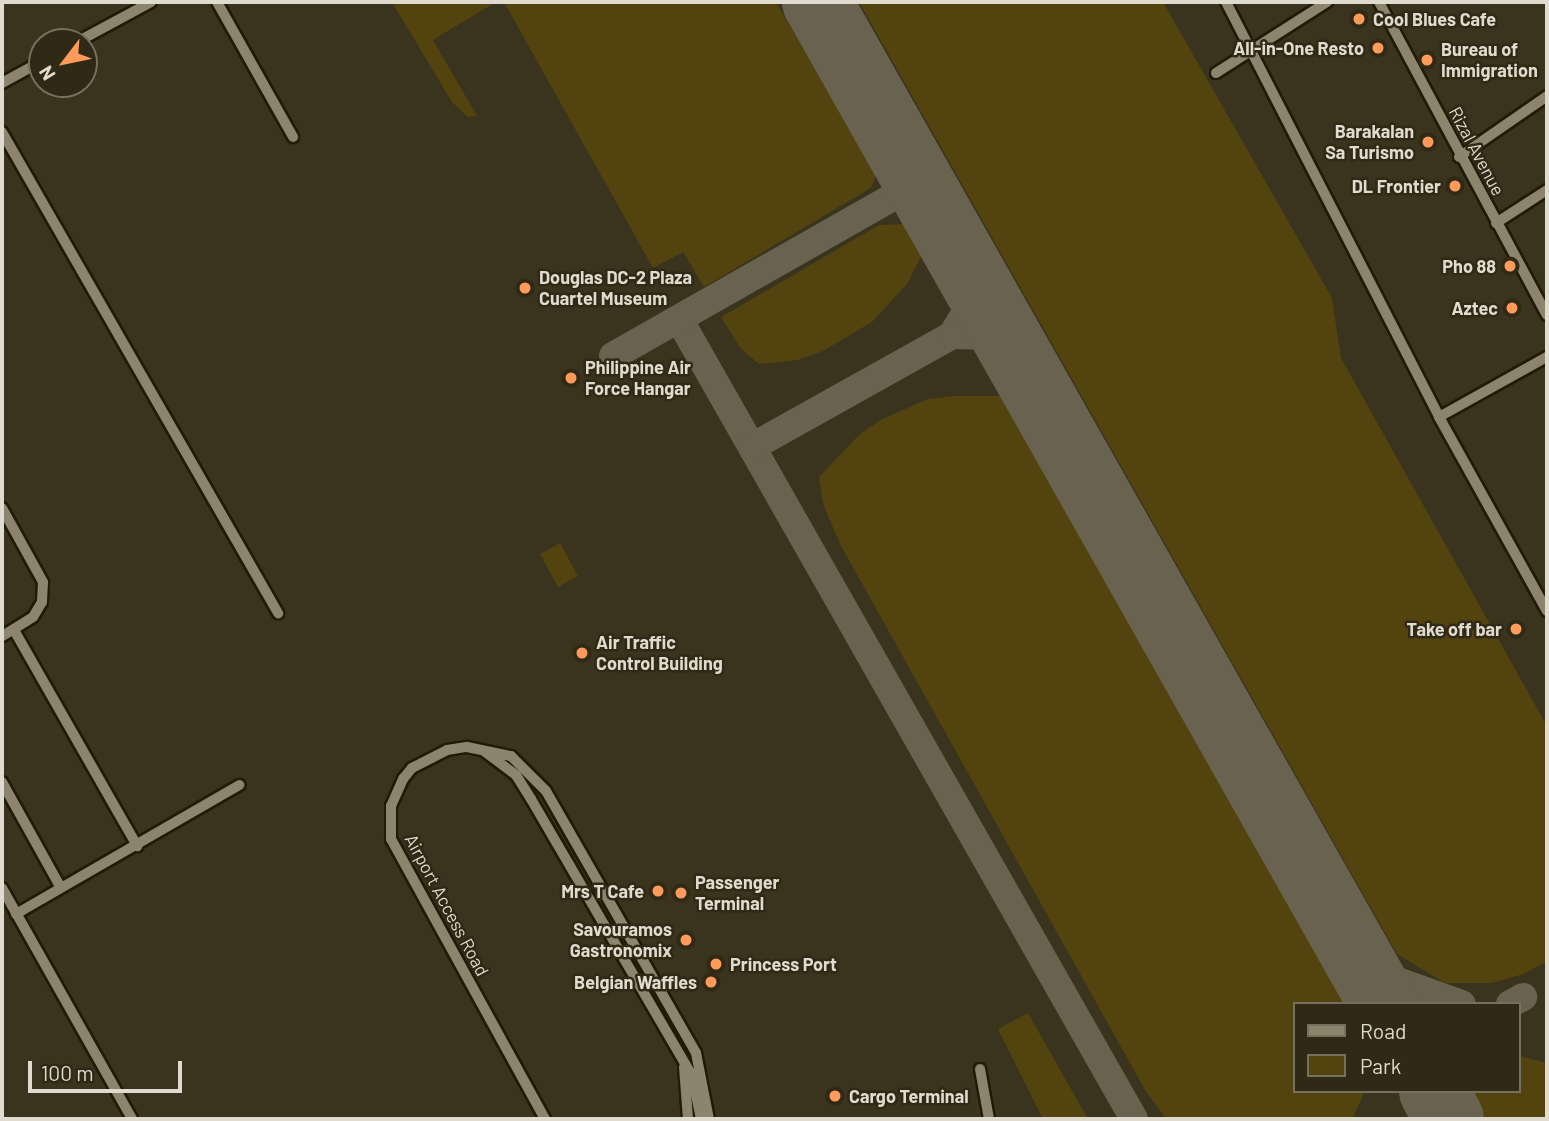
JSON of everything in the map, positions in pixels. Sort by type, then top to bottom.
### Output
[{"type":"street","points":[[98,31],[151,2]]},
{"type":"street","points":[[217,2],[293,137]]},
{"type":"street","points":[[1226,2],[1252,48],[1439,417],[1547,611]]},
{"type":"street","points":[[1216,73],[1327,2]]},
{"type":"street","name":"Rizal Avenue","points":[[1383,3],[1459,157],[1547,315]]},
{"type":"street","points":[[2,83],[28,69]]},
{"type":"street","points":[[1459,157],[1547,96]]},
{"type":"street","points":[[2,132],[278,613]]},
{"type":"street","points":[[1496,223],[1547,190]]},
{"type":"street","points":[[1439,417],[1547,357]]},
{"type":"street","points":[[2,508],[43,582],[42,602],[33,617],[2,636]]},
{"type":"street","points":[[14,630],[136,846]]},
{"type":"street","points":[[482,749],[510,769],[531,799],[697,1086],[701,1119]]},
{"type":"street","name":"Airport Access Road","points":[[545,1119],[391,838],[391,806],[412,768],[447,750],[482,749],[518,760],[545,791],[695,1053],[709,1119]]},
{"type":"street","points":[[2,782],[61,888]]},
{"type":"street","points":[[16,914],[239,785]]},
{"type":"street","points":[[2,888],[131,1117],[118,1119]]},
{"type":"street","points":[[684,1064],[688,1119]]},
{"type":"street","points":[[980,1069],[989,1119]]},
{"type":"green space","points":[[392,2],[496,2],[433,40],[477,116],[468,117],[452,102]]},
{"type":"green space","points":[[504,2],[776,2],[876,176],[871,188],[704,287],[683,252],[653,268]]},
{"type":"green space","points":[[859,2],[1163,2],[1332,298],[1341,358],[1547,726],[1547,961],[1524,974],[1492,983],[1445,983],[1397,954]]},
{"type":"green space","points":[[903,224],[921,257],[907,284],[872,322],[823,351],[798,360],[759,364],[741,349],[721,317],[879,225]]},
{"type":"green space","points":[[1000,396],[1344,1002],[1294,1002],[1294,1093],[1364,1093],[1352,1119],[1166,1119],[1145,1090],[840,544],[823,504],[819,477],[860,434],[882,419],[928,399]]},
{"type":"green space","points":[[560,543],[578,576],[558,587],[540,554]]},
{"type":"green space","points":[[1028,1013],[1088,1119],[1043,1119],[998,1029]]},
{"type":"green space","points":[[1521,1056],[1547,1063],[1547,1119],[1486,1119],[1471,1093],[1521,1093]]},
{"type":"taxiway","points":[[613,356],[919,182]]},
{"type":"taxiway","points":[[952,335],[968,308],[968,268]]},
{"type":"taxiway","points":[[679,319],[1134,1119]]},
{"type":"taxiway","points":[[752,447],[952,335],[993,336],[1022,364]]},
{"type":"taxiway","points":[[1359,959],[1389,978],[1456,1002]]},
{"type":"taxiway","points":[[1514,1002],[1523,997]]},
{"type":"taxiway","points":[[1427,1093],[1428,1119]]},
{"type":"runway","points":[[817,2],[1383,1002]]},
{"type":"runway","points":[[1435,1093],[1449,1119]]},
{"type":"place","name":"Cool Blues Cafe","points":[[1359,19]]},
{"type":"place","name":"All-in-One Resto","points":[[1378,48]]},
{"type":"place","name":"Bureau of Immigration","points":[[1427,60]]},
{"type":"place","name":"Barakalan Sa Turismo","points":[[1428,142]]},
{"type":"place","name":"DL Frontier","points":[[1455,186]]},
{"type":"place","name":"Pho 88","points":[[1510,266]]},
{"type":"place","name":"Douglas DC-2 Plaza Cuartel Museum","points":[[525,288]]},
{"type":"place","name":"Aztec","points":[[1512,308]]},
{"type":"place","name":"Philippine Air Force Hangar","points":[[571,378]]},
{"type":"place","name":"Take off bar","points":[[1516,629]]},
{"type":"place","name":"Air Traffic Control Building","points":[[582,653]]},
{"type":"place","name":"Mrs T Cafe","points":[[658,891]]},
{"type":"place","name":"Passenger Terminal","points":[[681,893]]},
{"type":"place","name":"Savouramos Gastronomix","points":[[686,940]]},
{"type":"place","name":"Princess Port","points":[[716,964]]},
{"type":"place","name":"Belgian Waffles","points":[[711,982]]},
{"type":"place","name":"Cargo Terminal","points":[[835,1096]]}]
